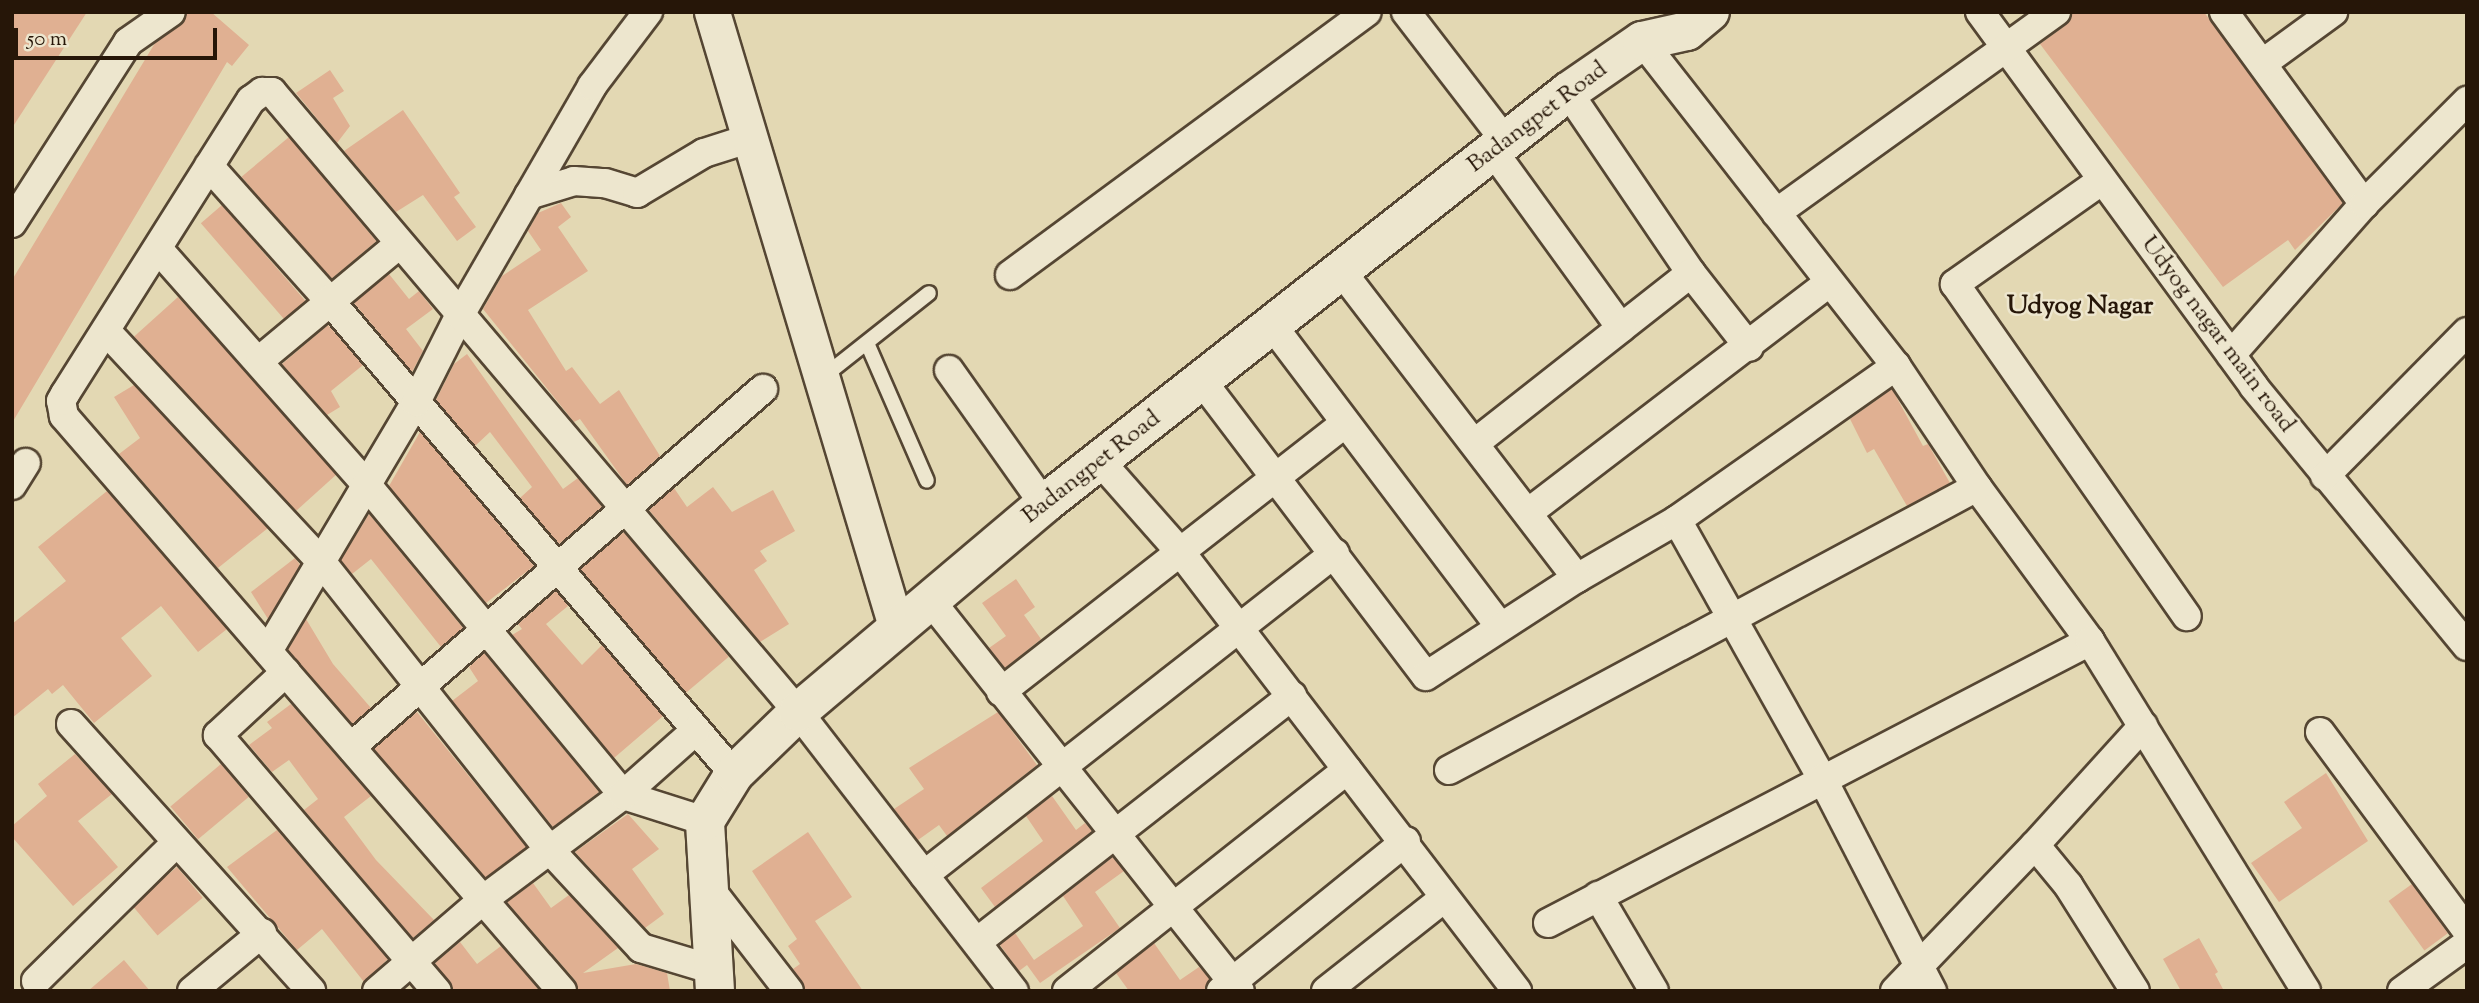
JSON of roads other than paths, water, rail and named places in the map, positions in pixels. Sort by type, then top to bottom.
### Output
[{"type":"main road","name":"Badangpet Road","points":[[705,821],[734,774],[798,712],[896,626],[1044,504],[1342,272],[1649,27],[1687,31],[1710,12]]},
{"type":"main road","points":[[705,821],[705,884],[713,980]]},
{"type":"street","points":[[12,223],[128,42],[171,12]]},
{"type":"street","points":[[268,651],[319,559],[416,402],[460,315],[592,86],[648,12]]},
{"type":"street","points":[[712,12],[896,626]]},
{"type":"street","points":[[1010,275],[1367,12]]},
{"type":"street","points":[[1406,12],[1621,328]]},
{"type":"street","name":"Udyog nagar main road","points":[[1980,12],[2101,181],[2231,355],[2325,476],[2467,646]]},
{"type":"street","points":[[1776,214],[2004,46],[2056,12]]},
{"type":"street","points":[[2224,12],[2364,204]]},
{"type":"street","points":[[2263,63],[2333,12]]},
{"type":"street","points":[[1649,27],[1776,214],[1896,366],[1977,487],[2090,640],[2306,991]]},
{"type":"street","points":[[562,991],[64,416],[61,401],[159,250],[251,100],[262,92],[272,92],[798,712],[1014,991]]},
{"type":"street","points":[[1568,92],[1691,273],[1749,347]]},
{"type":"street","points":[[2231,355],[2364,204],[2467,101]]},
{"type":"street","points":[[529,195],[575,181],[605,183],[637,193],[704,153],[751,138]]},
{"type":"street","points":[[209,166],[329,300],[734,774]]},
{"type":"street","points":[[2101,181],[1955,284],[2187,616]]},
{"type":"street","points":[[260,360],[399,244]]},
{"type":"street","points":[[159,250],[260,360],[366,484],[623,796],[705,821]]},
{"type":"street","points":[[1342,272],[1529,512],[1577,578]]},
{"type":"street","points":[[1475,443],[1691,273]]},
{"type":"street","points":[[1529,512],[1749,347],[1829,283]]},
{"type":"street","points":[[1272,325],[1500,627]]},
{"type":"street","points":[[107,331],[319,559],[549,849],[641,948],[713,980]]},
{"type":"street","points":[[2325,476],[2467,331]]},
{"type":"street","points":[[1202,381],[1426,676],[1577,578],[1677,520],[1896,366]]},
{"type":"street","points":[[949,370],[1044,504]]},
{"type":"street","points":[[351,747],[554,566],[626,509],[762,389]]},
{"type":"street","points":[[1001,692],[1182,554],[1345,422]]},
{"type":"street","points":[[1099,460],[1182,554],[1347,770],[1406,841],[1507,987]]},
{"type":"street","points":[[1449,770],[1977,487]]},
{"type":"street","points":[[1677,520],[1822,778],[1932,991]]},
{"type":"street","points":[[924,875],[1060,765],[1335,553]]},
{"type":"street","points":[[930,600],[1231,988],[1406,841]]},
{"type":"street","points":[[1548,923],[2090,640]]},
{"type":"street","points":[[286,672],[218,735],[437,991]]},
{"type":"street","points":[[977,942],[1292,696]]},
{"type":"street","points":[[71,724],[176,843],[262,933],[311,991]]},
{"type":"street","points":[[1895,991],[2035,845],[2143,726]]},
{"type":"street","points":[[377,991],[484,900],[623,796],[695,731]]},
{"type":"street","points":[[2320,732],[2467,931]]},
{"type":"street","points":[[1067,991],[1169,906],[1347,770]]},
{"type":"street","points":[[36,981],[176,843]]},
{"type":"street","points":[[2035,845],[2068,885],[2135,991]]},
{"type":"street","points":[[705,884],[789,991]]},
{"type":"street","points":[[1598,897],[1654,991]]},
{"type":"street","points":[[1326,991],[1444,898]]},
{"type":"street","points":[[192,991],[262,933]]},
{"type":"street","points":[[2402,991],[2467,944]]},
{"type":"lane","points":[[823,378],[929,293]]},
{"type":"lane","points":[[867,343],[928,481]]},
{"type":"district","name":"Udyog Nagar","points":[[2080,307]]}]
